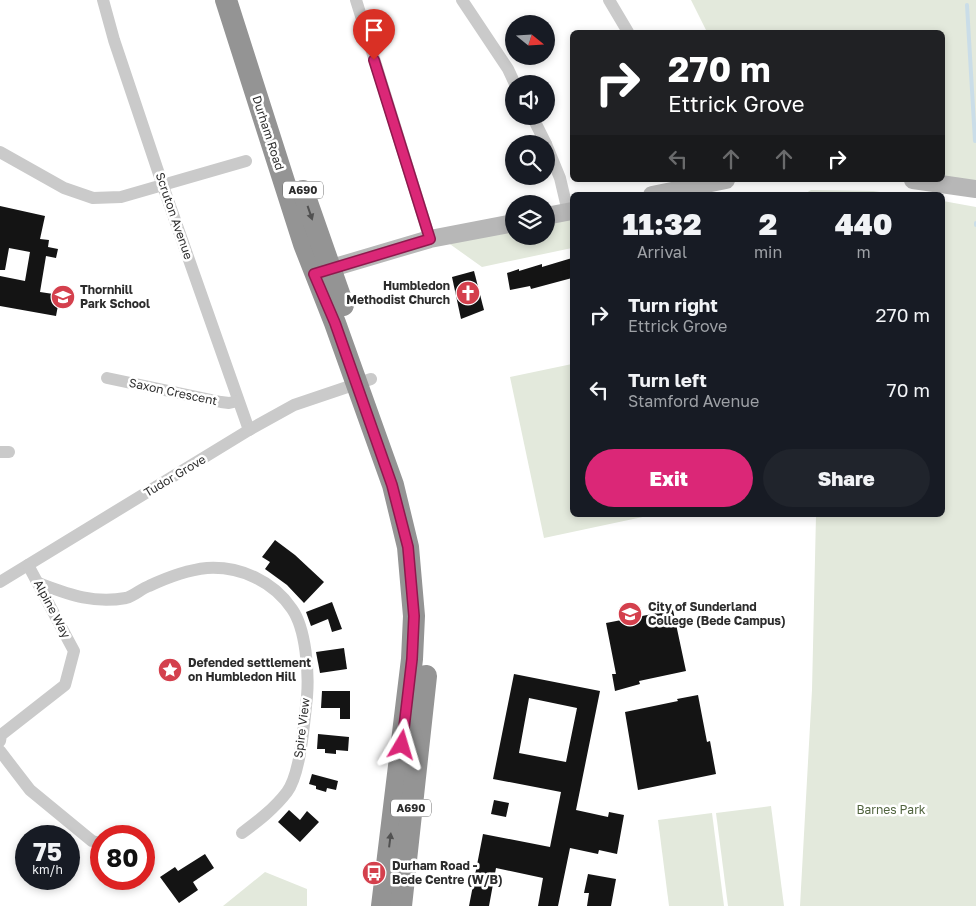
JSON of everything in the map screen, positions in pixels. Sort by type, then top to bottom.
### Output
[{"type":"highway","name":"Durham Road","points":[[226,0],[322,271]]},
{"type":"highway","name":"Durham Road","points":[[241,0],[288,148],[335,323],[364,381],[410,490],[424,555],[428,611],[427,661],[401,906]]},
{"type":"highway","name":"Durham Road","points":[[364,381],[408,547],[414,616],[412,659],[382,906]]},
{"type":"street","name":"Scruton Avenue","points":[[103,0],[114,40],[163,186],[249,430]]},
{"type":"street","points":[[356,0],[430,239]]},
{"type":"street","points":[[462,0],[510,75]]},
{"type":"street","points":[[609,0],[627,30]]},
{"type":"street","points":[[0,152],[64,188],[93,198],[121,197],[246,161]]},
{"type":"street","points":[[555,166],[570,212],[555,214]]},
{"type":"street","points":[[660,192],[682,184],[704,182]]},
{"type":"street","points":[[927,182],[976,189]]},
{"type":"street","points":[[322,271],[430,239],[505,225]]},
{"type":"street","name":"Saxon Crescent","points":[[107,378],[221,402],[238,401]]},
{"type":"street","name":"Tudor Grove","points":[[0,582],[249,430],[294,405],[364,381]]},
{"type":"street","name":"Alpine Way","points":[[0,741],[1,735],[65,686],[74,651],[28,565]]},
{"type":"street","name":"Spire View","points":[[38,583],[78,598],[106,600],[128,598],[148,586],[177,575],[207,568],[233,570],[257,577],[277,593],[292,609],[305,648],[308,687],[299,761],[288,791],[271,810],[242,833]]},
{"type":"street","points":[[0,751],[30,790],[90,839]]},
{"type":"green space","points":[[691,0],[976,0],[976,181],[945,179],[945,30],[706,30]]},
{"type":"green space","points":[[811,190],[880,192],[808,192]]},
{"type":"green space","name":"Barnes Park","points":[[945,201],[976,207],[976,906],[800,906],[812,690],[816,517],[945,517]]},
{"type":"green space","points":[[570,211],[570,248],[482,267],[440,237],[505,225],[505,245],[555,245],[555,214]]},
{"type":"green space","points":[[570,364],[570,517],[643,517],[544,538],[510,377]]},
{"type":"green space","points":[[771,806],[784,906],[728,906],[716,813]]},
{"type":"green space","points":[[712,813],[724,906],[669,906],[658,820]]},
{"type":"green space","points":[[265,872],[307,889],[307,906],[223,906]]},
{"type":"building","points":[[0,206],[45,216],[40,239],[49,240],[48,247],[58,249],[56,258],[46,256],[40,292],[60,295],[56,316],[0,306],[0,276],[25,281],[30,252],[9,248],[5,270],[0,270]]},
{"type":"building","points":[[570,259],[570,279],[531,289],[530,286],[510,290],[507,273],[542,264],[542,267]]},
{"type":"building","name":"Humbledon Methodist Church","points":[[474,271],[484,310],[461,319],[452,277]]},
{"type":"building","points":[[275,540],[295,555],[324,582],[304,603],[287,585],[265,569],[270,562],[262,557]]},
{"type":"building","points":[[332,602],[342,629],[332,632],[328,619],[311,626],[306,612]]},
{"type":"building","points":[[673,610],[686,671],[639,681],[640,684],[615,691],[612,674],[616,674],[606,623]]},
{"type":"building","points":[[344,648],[347,669],[320,673],[316,652]]},
{"type":"building","points":[[514,674],[600,691],[576,810],[608,817],[609,812],[624,815],[617,854],[599,850],[598,854],[570,848],[558,906],[538,906],[543,878],[496,868],[489,906],[469,906],[483,834],[550,847],[561,792],[493,779]],"holes":[[[529,698],[577,708],[566,762],[519,753]]]},
{"type":"building","points":[[322,691],[350,691],[350,719],[340,719],[340,708],[321,708]]},
{"type":"building","points":[[698,695],[707,742],[710,741],[716,774],[638,790],[625,712]]},
{"type":"building","points":[[318,734],[349,737],[348,751],[336,750],[336,754],[325,753],[325,749],[317,749]]},
{"type":"building","points":[[312,774],[338,781],[336,790],[327,788],[326,792],[316,789],[316,786],[309,784]]},
{"type":"building","points":[[494,800],[509,803],[506,817],[491,814]]},
{"type":"building","points":[[289,810],[300,820],[307,811],[319,822],[300,842],[278,822]]},
{"type":"building","points":[[205,854],[214,868],[193,882],[198,890],[179,903],[160,877],[175,867],[178,871]]},
{"type":"building","points":[[588,874],[616,879],[611,906],[587,906],[589,893],[584,893]]},
{"type":"waterway","points":[[967,5],[975,141]]},
{"type":"place","name":"Humbledon Methodist Church","points":[[468,293]]},
{"type":"place","name":"Thornhill Park School","points":[[63,297]]},
{"type":"place","name":"City of Sunderland College (Bede Campus)","points":[[630,614]]},
{"type":"place","name":"Defended settlement on Humbledon Hill","points":[[170,670]]},
{"type":"place","name":"Durham Road - Bede Centre (W/B)","points":[[374,873]]},
{"type":"route","points":[[374,60],[430,239],[314,274],[335,323],[392,485],[408,547],[414,616],[412,659],[402,745]]}]
